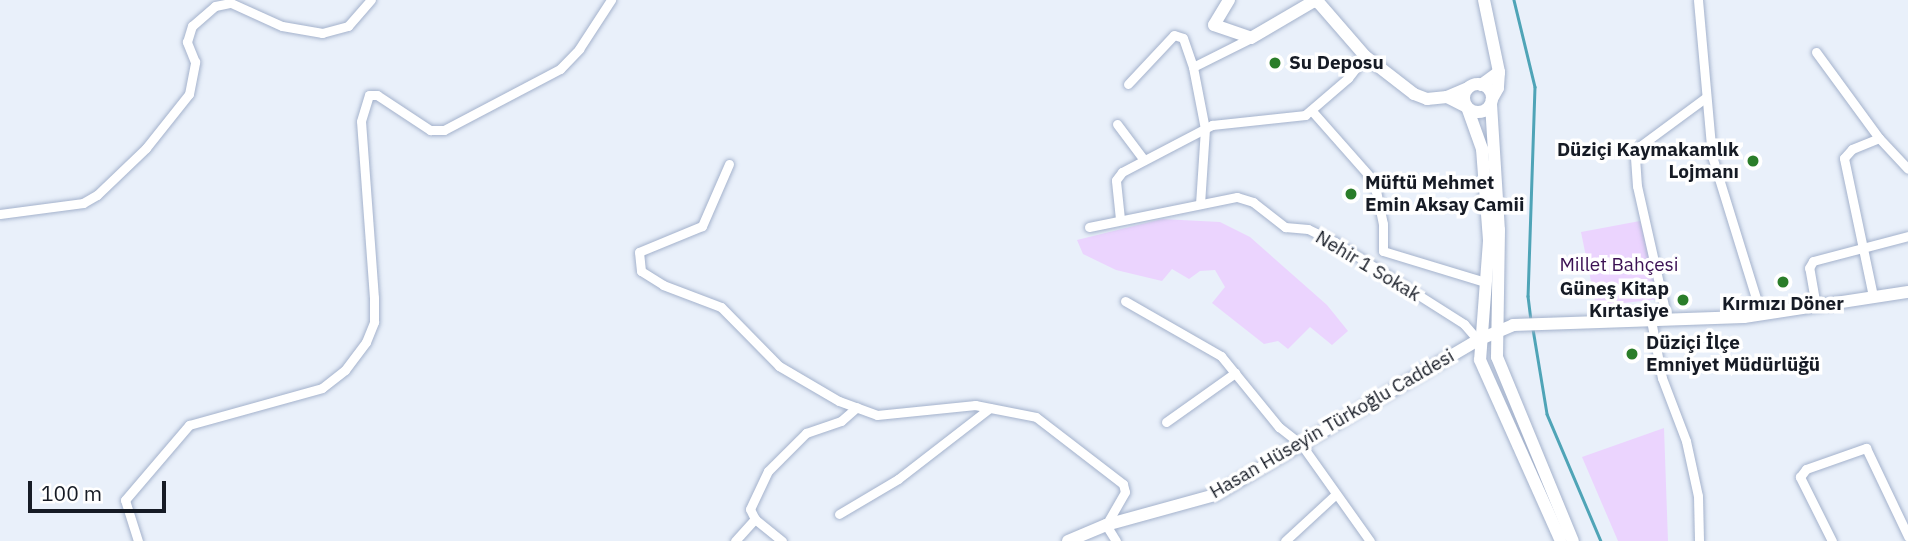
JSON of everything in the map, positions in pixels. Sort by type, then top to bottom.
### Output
[{"type":"street","points":[[0,214],[83,203],[97,195],[146,148],[189,94],[195,75],[189,34],[200,16],[215,6],[231,3],[282,26],[322,33],[348,26],[371,0]]},
{"type":"street","points":[[138,541],[125,500],[189,425],[322,388],[345,370],[366,342],[374,322],[374,298],[360,121],[369,95],[377,95],[430,130],[444,130],[560,69],[579,49],[611,0]]},
{"type":"street","points":[[1229,0],[1214,25],[1251,38]]},
{"type":"street","points":[[1447,97],[1480,112],[1491,101],[1498,88],[1499,72],[1484,0]]},
{"type":"street","points":[[1698,0],[1712,156],[1761,314]]},
{"type":"street","points":[[1193,67],[1251,38],[1314,1],[1365,56],[1414,94],[1427,99],[1447,97],[1481,85],[1499,72]]},
{"type":"street","points":[[1128,84],[1174,35],[1183,38],[1193,67],[1205,129],[1200,204]]},
{"type":"street","points":[[1816,52],[1879,138],[1908,169]]},
{"type":"street","points":[[1120,219],[1116,180],[1144,160],[1205,129],[1312,111],[1365,56]]},
{"type":"street","points":[[1481,85],[1491,101],[1489,126],[1499,230],[1496,333],[1506,386],[1573,541]]},
{"type":"street","points":[[1468,88],[1464,95],[1482,149],[1489,240],[1479,360],[1500,413],[1561,541]]},
{"type":"street","points":[[1667,319],[1637,186],[1635,157],[1640,146],[1705,97]]},
{"type":"street","points":[[1312,111],[1374,181],[1383,224],[1383,251],[1485,282]]},
{"type":"street","points":[[1117,124],[1144,160]]},
{"type":"street","points":[[1873,296],[1865,245],[1844,158],[1852,149],[1879,138]]},
{"type":"street","points":[[729,164],[702,226],[639,252],[641,271],[663,285],[721,307],[779,366],[877,415],[975,405],[1036,417],[1124,484],[1125,492],[1106,524],[1116,541]]},
{"type":"street","name":"Nehir 1 Sokak","points":[[1089,227],[1237,197],[1252,202],[1285,227],[1308,229],[1335,242],[1464,324],[1479,340]]},
{"type":"street","points":[[1816,306],[1809,268],[1813,261],[1865,245],[1908,236]]},
{"type":"street","points":[[1699,541],[1698,496],[1686,441],[1662,378],[1651,320],[1761,314],[1908,292]]},
{"type":"street","points":[[1125,301],[1221,355],[1279,427],[1301,444],[1370,541]]},
{"type":"street","name":"Hasan Hüseyin Türkoğlu Caddesi","points":[[1068,541],[1106,524],[1215,495],[1479,340],[1513,325],[1651,320]]},
{"type":"street","points":[[1166,422],[1235,373]]},
{"type":"street","points":[[782,541],[755,519],[750,509],[768,471],[806,433],[841,421],[857,407]]},
{"type":"street","points":[[839,514],[898,479],[990,408]]},
{"type":"street","points":[[1832,541],[1800,477],[1806,469],[1866,448],[1908,536]]},
{"type":"street","points":[[1285,541],[1336,494]]},
{"type":"street","points":[[735,541],[755,519]]},
{"type":"green space","points":[[1162,219],[1220,222],[1250,237],[1327,305],[1348,331],[1332,345],[1310,327],[1288,349],[1278,341],[1264,344],[1212,303],[1225,287],[1215,270],[1200,271],[1189,279],[1172,269],[1162,281],[1116,270],[1083,254],[1077,240]]},
{"type":"green space","name":"Millet Bahçesi","points":[[1640,221],[1660,299],[1596,306],[1581,232]]},
{"type":"green space","points":[[1664,428],[1668,541],[1618,541],[1582,457]]},
{"type":"waterway","points":[[1514,0],[1535,87],[1528,296],[1531,319]]},
{"type":"waterway","points":[[1533,329],[1547,414],[1601,541]]},
{"type":"place","name":"Su Deposu","points":[[1275,63]]},
{"type":"place","name":"Düziçi Kaymakamlık Lojmanı","points":[[1753,161]]},
{"type":"place","name":"Müftü Mehmet Emin Aksay Camii","points":[[1351,194]]},
{"type":"place","name":"Kırmızı Döner","points":[[1783,282]]},
{"type":"place","name":"Güneş Kitap Kırtasiye","points":[[1683,300]]},
{"type":"place","name":"Düziçi İlçe Emniyet Müdürlüğü","points":[[1632,354]]}]
